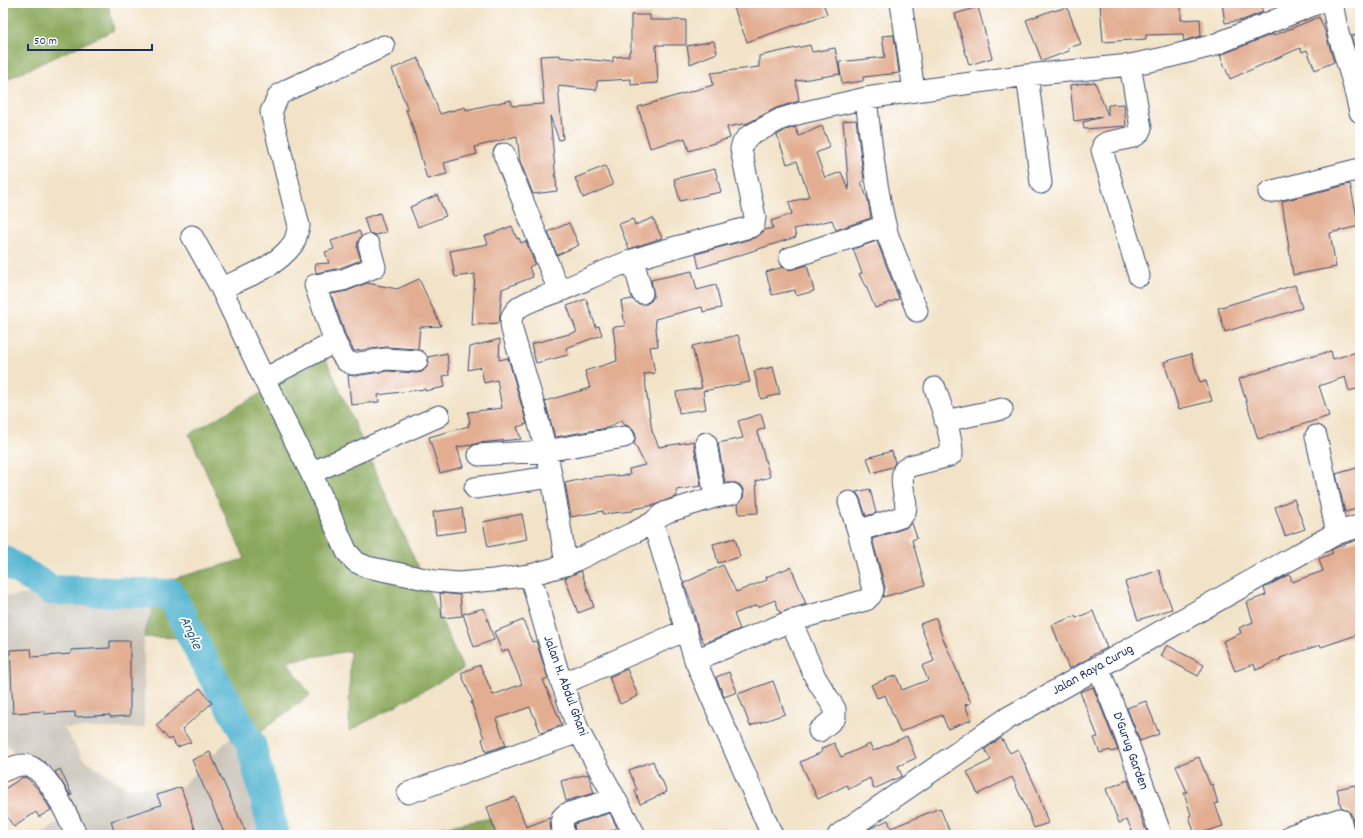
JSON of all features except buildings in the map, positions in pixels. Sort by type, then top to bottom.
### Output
[{"type":"main road","name":"Jalan Raya Curug","points":[[839,835],[1008,718],[1337,533],[1360,526]]},
{"type":"street","points":[[901,3],[914,91]]},
{"type":"street","points":[[566,565],[552,478],[546,451],[512,330],[511,319],[514,312],[523,304],[559,291],[606,270],[633,260],[674,247],[750,227],[754,224],[755,217],[741,145],[744,140],[781,119],[800,113],[866,98],[1027,75],[1130,64],[1164,58],[1211,46],[1318,3]]},
{"type":"street","points":[[1332,3],[1338,33],[1360,112]]},
{"type":"street","points":[[221,288],[265,270],[283,255],[294,243],[299,226],[272,112],[274,103],[279,95],[289,89],[384,46]]},
{"type":"street","points":[[1130,64],[1141,128],[1138,134],[1134,136],[1106,143],[1103,145],[1102,150],[1139,276]]},
{"type":"street","points":[[1027,75],[1041,183]]},
{"type":"street","points":[[866,98],[874,169],[885,226],[917,311]]},
{"type":"street","points":[[504,154],[559,291]]},
{"type":"street","points":[[1269,192],[1360,169]]},
{"type":"street","points":[[790,258],[885,226]]},
{"type":"street","points":[[192,236],[221,288],[264,380],[311,473],[347,552],[356,562],[367,567],[434,581],[458,583],[530,575],[566,565],[635,532],[652,523],[667,512],[724,495],[706,443]]},
{"type":"street","points":[[369,245],[375,267],[343,280],[315,284],[335,342],[346,361],[353,364],[386,360],[417,361]]},
{"type":"street","points":[[633,260],[642,293]]},
{"type":"street","points":[[264,380],[335,342]]},
{"type":"street","points":[[858,531],[901,517],[905,512],[901,480],[904,470],[910,466],[952,454],[952,448],[935,388]]},
{"type":"street","points":[[945,421],[1002,408]]},
{"type":"street","points":[[311,473],[439,416]]},
{"type":"street","points":[[1316,436],[1337,533]]},
{"type":"street","points":[[479,455],[546,451],[624,437]]},
{"type":"street","points":[[475,488],[552,478]]},
{"type":"street","points":[[695,660],[791,621],[866,600],[871,595],[873,590],[849,502]]},
{"type":"street","points":[[652,523],[658,538],[695,660],[772,835]]},
{"type":"street","name":"Jalan H. Abdul Ghani","points":[[530,575],[546,633],[579,732],[635,835]]},
{"type":"street","points":[[791,621],[815,678],[835,709],[835,717],[819,731]]},
{"type":"street","points":[[562,684],[686,630]]},
{"type":"street","name":"D'Gurug Garden","points":[[1098,668],[1125,735],[1161,835]]},
{"type":"street","points":[[408,792],[579,732]]},
{"type":"street","points":[[3,771],[13,766],[24,765],[32,767],[40,772],[54,790],[64,807],[76,835]]},
{"type":"street","points":[[563,835],[562,818],[566,814],[615,799]]},
{"type":"street","points":[[1292,835],[1342,827]]},
{"type":"shaded area","points":[[161,582],[144,637],[144,728],[64,728],[83,759],[125,787],[181,787],[232,736],[276,835],[41,835],[59,822],[7,744],[3,741],[3,597]]},
{"type":"green space","points":[[3,3],[108,3],[114,30],[3,81]]},
{"type":"green space","points":[[325,357],[463,669],[349,731],[350,651],[287,661],[310,695],[261,731],[189,638],[144,637],[161,582],[245,559],[189,434]]},
{"type":"green space","points":[[501,816],[509,835],[402,835]]},
{"type":"waterway","name":"Angke","points":[[3,560],[51,590],[171,594],[202,657],[251,744],[274,835]]}]
